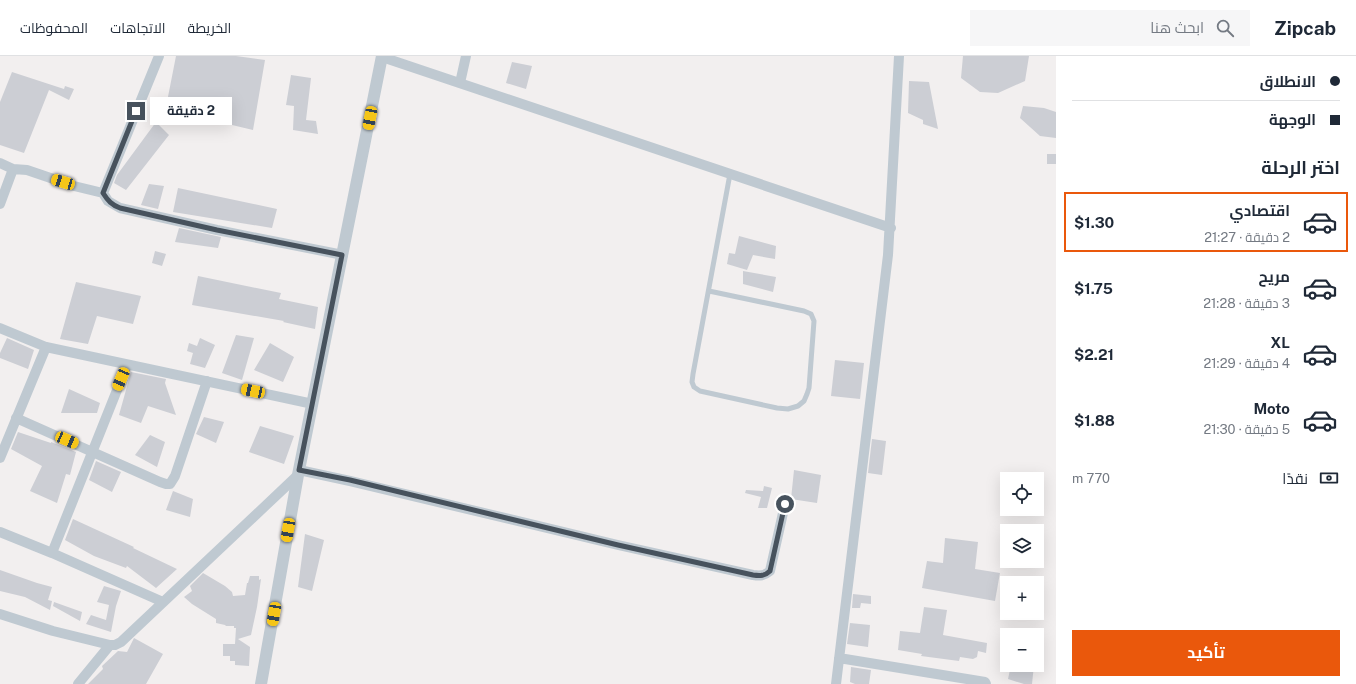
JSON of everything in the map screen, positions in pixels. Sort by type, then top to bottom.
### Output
[{"type":"street","points":[[103,193],[159,56]]},
{"type":"street","points":[[261,684],[299,472],[382,56],[891,228]]},
{"type":"street","points":[[460,83],[466,56]]},
{"type":"street","points":[[836,684],[891,228],[899,56]]},
{"type":"street","points":[[0,163],[13,169],[27,170],[74,186],[103,193],[108,201],[120,208],[217,230],[342,255]]},
{"type":"street","points":[[0,204],[13,169]]},
{"type":"street","points":[[0,328],[46,347],[313,404]]},
{"type":"street","points":[[0,458],[46,347]]},
{"type":"street","points":[[52,553],[127,365]]},
{"type":"street","points":[[16,418],[160,482],[170,484],[175,476],[207,381]]},
{"type":"street","points":[[299,472],[350,480],[618,545],[762,576],[770,571],[785,504]]},
{"type":"street","points":[[0,614],[53,631],[115,645],[121,642],[299,472]]},
{"type":"street","points":[[0,532],[52,553],[163,602]]},
{"type":"street","points":[[78,684],[110,645]]},
{"type":"street","points":[[839,658],[986,682],[986,684]]},
{"type":"lane","points":[[709,291],[804,311],[811,314],[814,320],[809,388],[804,401],[798,406],[788,409],[777,408],[700,391],[694,387],[692,382],[730,174]]},
{"type":"building","points":[[176,56],[236,56],[265,60],[253,130],[211,120],[165,112]]},
{"type":"building","points":[[963,56],[1029,56],[1025,81],[998,93],[980,92],[961,78]]},
{"type":"building","points":[[512,62],[532,66],[526,89],[506,83]]},
{"type":"building","points":[[12,72],[64,89],[65,86],[74,89],[69,100],[49,90],[24,153],[0,145],[0,102]]},
{"type":"building","points":[[291,75],[311,78],[306,120],[316,121],[318,134],[293,130],[294,106],[286,105]]},
{"type":"building","points":[[909,81],[929,82],[938,129],[923,124],[923,120],[908,113]]},
{"type":"building","points":[[1023,106],[1044,108],[1056,112],[1056,138],[1040,136],[1020,118]]},
{"type":"building","points":[[156,122],[169,135],[126,190],[114,183],[117,175]]},
{"type":"building","points":[[1047,154],[1056,154],[1056,164],[1047,164]]},
{"type":"building","points":[[149,184],[164,186],[158,209],[141,205]]},
{"type":"building","points":[[178,188],[277,209],[272,228],[173,212]]},
{"type":"building","points":[[179,228],[221,237],[218,248],[175,242]]},
{"type":"building","points":[[739,236],[776,246],[775,259],[753,255],[747,270],[727,264],[729,253],[735,254]]},
{"type":"building","points":[[155,251],[166,254],[162,266],[152,263]]},
{"type":"building","points":[[743,271],[776,277],[773,292],[743,284]]},
{"type":"building","points":[[198,276],[281,293],[279,299],[318,307],[315,329],[283,322],[284,321],[192,305]]},
{"type":"building","points":[[76,282],[141,296],[133,324],[97,316],[88,344],[60,339]]},
{"type":"building","points":[[236,335],[254,338],[242,380],[222,373]]},
{"type":"building","points":[[7,338],[34,350],[28,369],[0,358],[0,353]]},
{"type":"building","points":[[200,338],[215,345],[205,368],[190,364],[193,353],[187,351],[189,343],[197,346]]},
{"type":"building","points":[[270,343],[294,357],[283,382],[254,370]]},
{"type":"building","points":[[835,360],[864,363],[860,399],[831,396]]},
{"type":"building","points":[[131,372],[166,379],[165,383],[176,415],[148,406],[141,423],[119,415]]},
{"type":"building","points":[[69,389],[100,403],[97,413],[61,413]]},
{"type":"building","points":[[204,417],[224,422],[216,443],[196,434]]},
{"type":"building","points":[[260,426],[294,436],[284,464],[249,452]]},
{"type":"building","points":[[18,432],[51,442],[76,452],[70,475],[66,474],[57,503],[30,491],[42,466],[11,449]]},
{"type":"building","points":[[150,435],[165,442],[157,467],[135,455]]},
{"type":"building","points":[[872,439],[886,441],[882,475],[868,473]]},
{"type":"building","points":[[96,461],[121,472],[112,492],[89,480]]},
{"type":"building","points":[[794,470],[821,475],[817,503],[791,499]]},
{"type":"building","points":[[764,486],[772,488],[767,508],[758,508],[761,497],[745,493],[746,490],[763,491]]},
{"type":"building","points":[[173,491],[193,499],[190,517],[166,510]]},
{"type":"building","points":[[73,519],[177,569],[156,588],[127,566],[126,568],[94,556],[65,540]]},
{"type":"building","points":[[305,534],[324,540],[312,591],[298,587]]},
{"type":"building","points":[[945,538],[978,542],[975,569],[1000,573],[995,601],[922,588],[927,561],[943,563]]},
{"type":"building","points":[[0,570],[52,587],[48,600],[52,601],[50,610],[25,597],[0,591]]},
{"type":"building","points":[[203,573],[225,586],[232,592],[233,596],[245,595],[250,576],[259,576],[259,580],[261,579],[251,635],[238,639],[250,647],[249,666],[235,665],[235,661],[230,661],[230,656],[223,656],[223,644],[235,644],[236,628],[234,628],[234,626],[226,626],[216,623],[216,619],[192,604],[184,597],[192,591],[190,586]]},
{"type":"building","points":[[104,586],[121,591],[116,606],[111,632],[86,624],[91,615],[106,620],[109,605],[97,602]]},
{"type":"building","points":[[853,594],[871,596],[871,604],[861,603],[860,608],[852,608]]},
{"type":"building","points":[[54,602],[82,612],[80,621],[53,606]]},
{"type":"building","points":[[924,607],[947,610],[943,635],[987,643],[986,653],[978,651],[977,657],[973,659],[960,657],[959,661],[921,656],[922,654],[898,650],[900,631],[920,633]]},
{"type":"building","points":[[850,623],[870,625],[868,647],[847,644]]},
{"type":"building","points":[[134,638],[163,654],[146,684],[88,684],[103,669],[102,666],[118,651],[127,652]]},
{"type":"building","points":[[851,667],[871,670],[869,684],[855,684],[850,682]]},
{"type":"building","points":[[1010,672],[1033,672],[1032,684],[1024,684],[1008,679]]},
{"type":"route","points":[[136,111],[103,193],[112,205],[217,230],[342,255],[299,470],[350,480],[618,545],[762,576],[770,571],[772,565],[785,504]]}]
